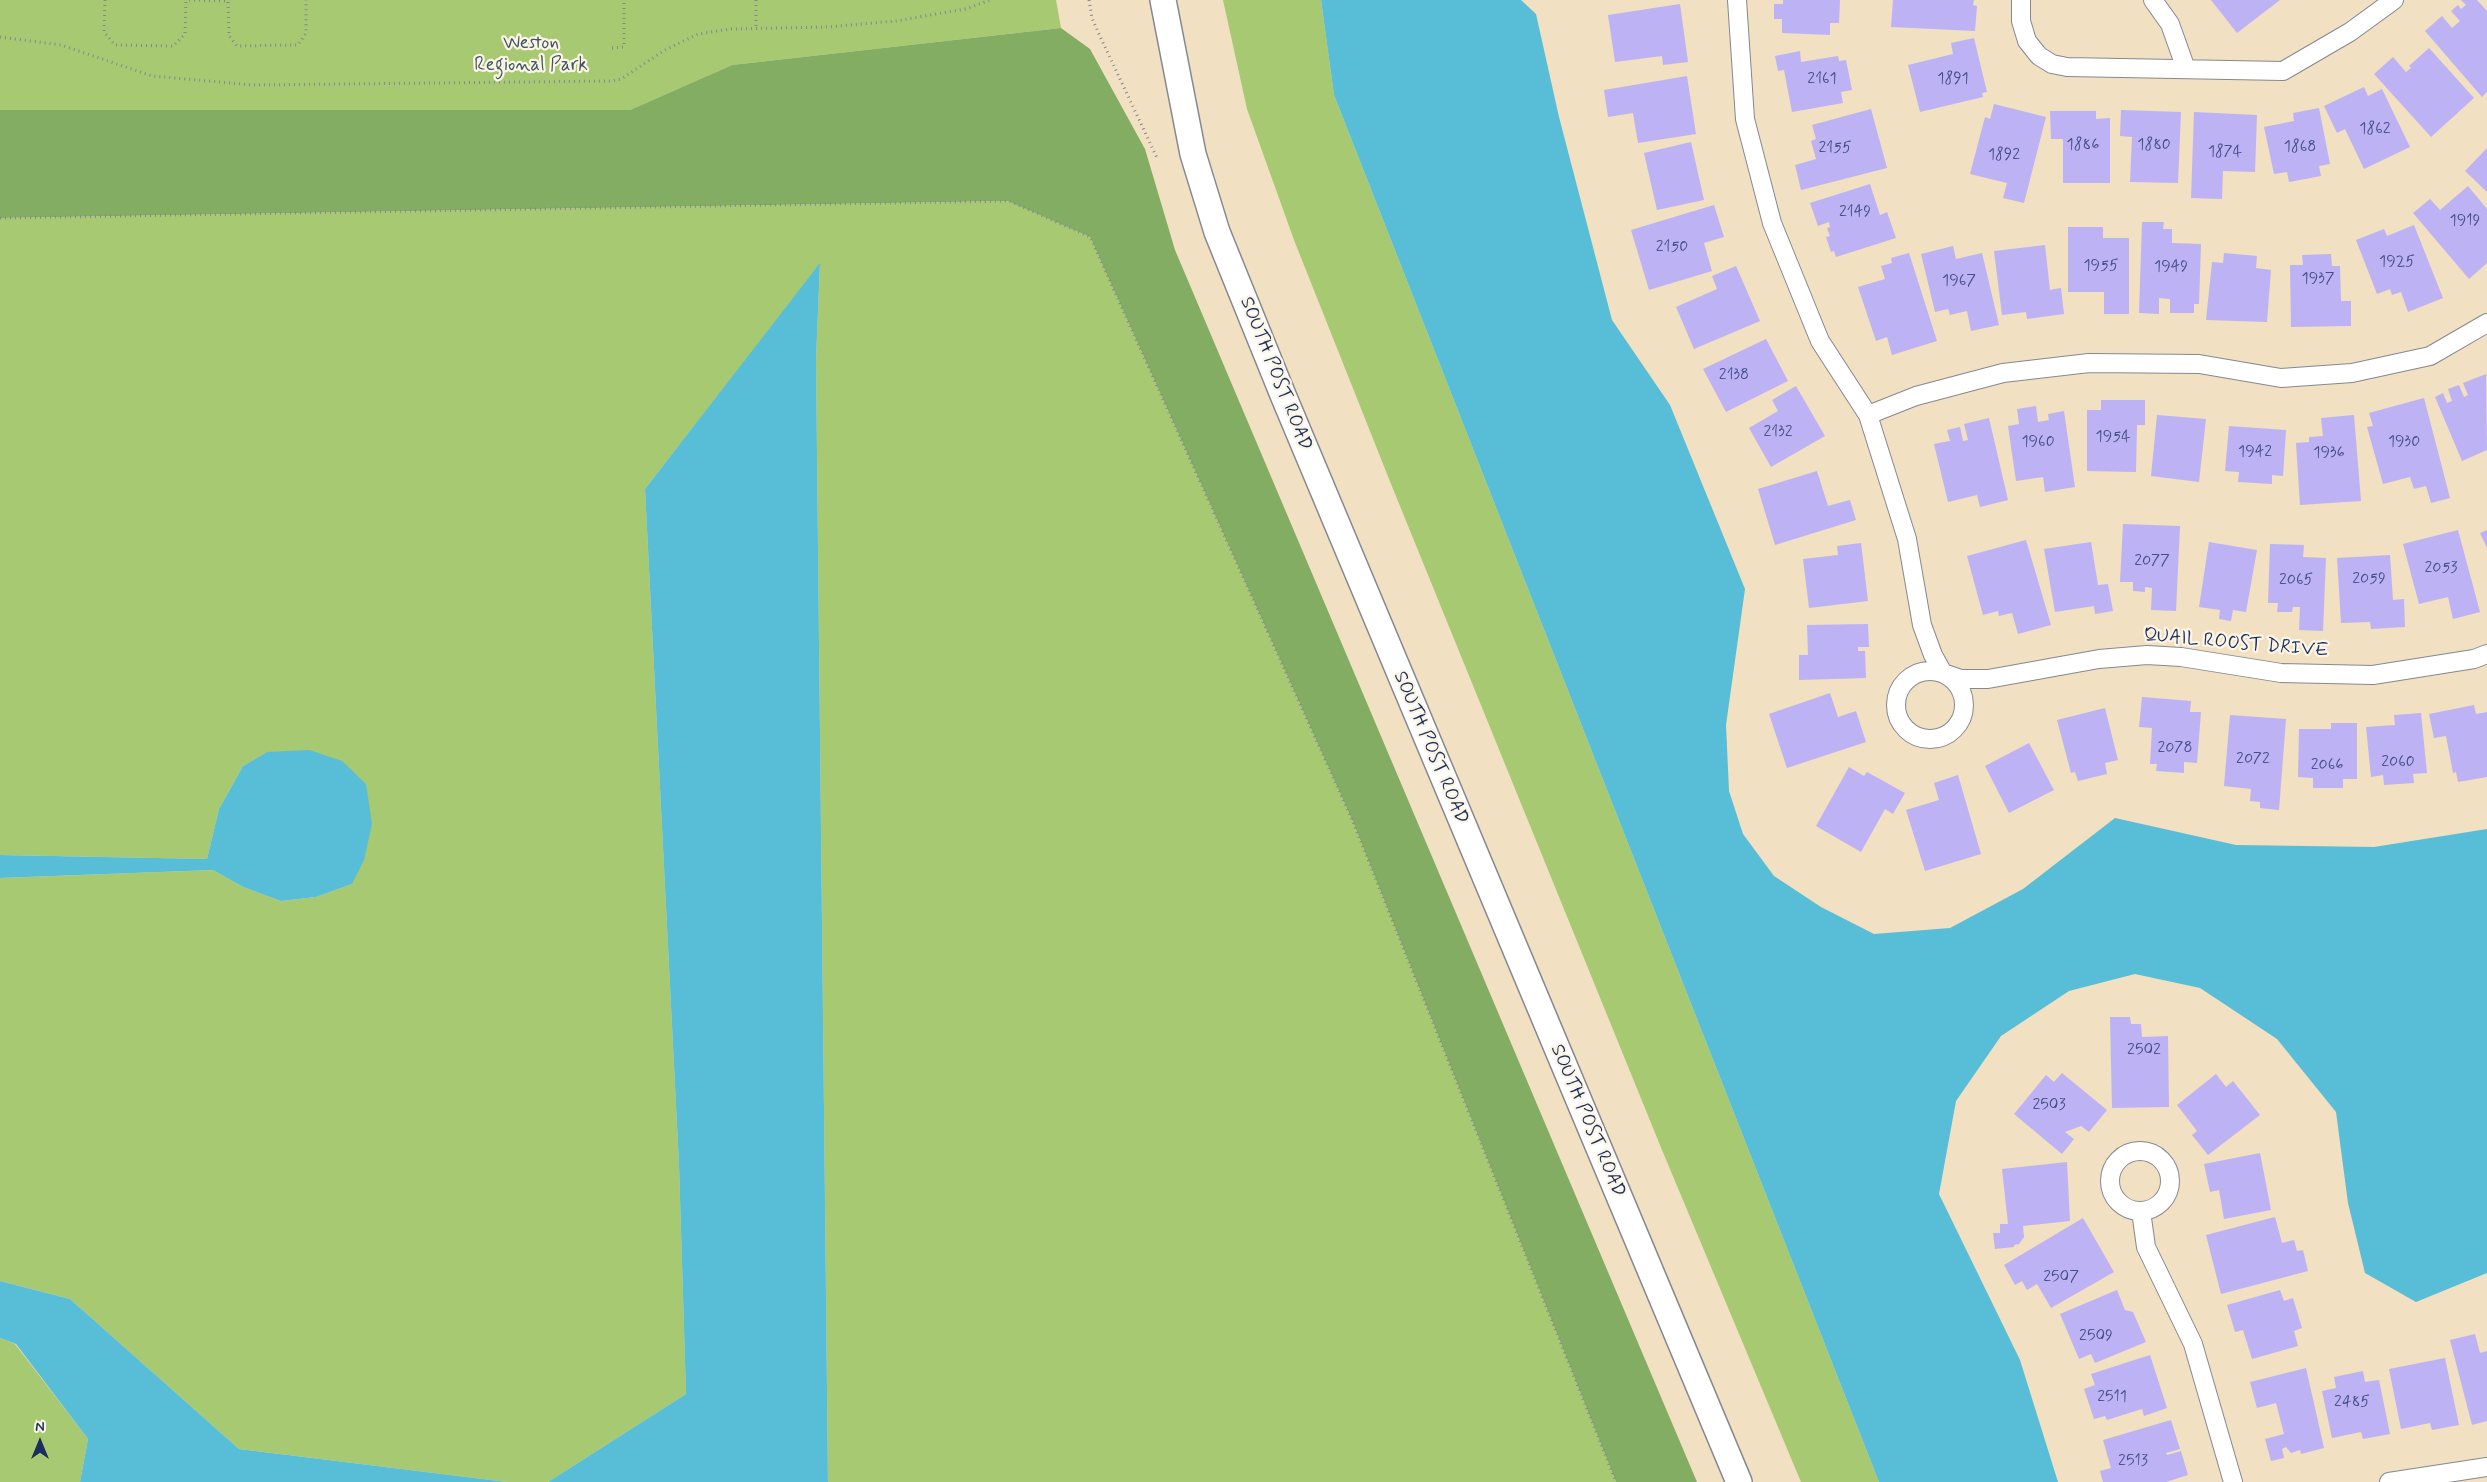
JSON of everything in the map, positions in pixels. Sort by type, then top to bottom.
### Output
[{"type":"street","name":"SOUTH POST ROAD","points":[[1163,0],[1174,66],[1194,154],[1217,232],[1283,395],[1739,1482]]},
{"type":"street","name":"QUAIL ROOST DRIVE","points":[[1737,0],[1745,119],[1772,223],[1820,341],[1868,415],[1908,544],[1922,625],[1933,655],[1943,673],[1961,679],[1988,679],[2099,659],[2148,655],[2181,657],[2281,673],[2373,675],[2474,659],[2487,654]]},
{"type":"street","points":[[2021,0],[2021,21],[2027,40],[2039,56],[2052,64],[2067,66],[2283,71],[2350,32],[2394,0]]},
{"type":"street","points":[[2153,0],[2170,24],[2186,69]]},
{"type":"street","points":[[1868,415],[1916,396],[2003,373],[2089,363],[2199,364],[2281,378],[2352,373],[2430,356],[2487,323]]},
{"type":"street","points":[[2141,1211],[2146,1247],[2194,1344],[2233,1482]]},
{"type":"street","points":[[2389,1482],[2487,1466]]},
{"type":"path","points":[[104,0],[104,32],[115,45],[173,46],[184,34],[187,0],[228,1],[229,36],[238,46],[298,45],[306,33],[306,0]]},
{"type":"path","points":[[612,48],[624,47],[624,0]]},
{"type":"path","points":[[756,0],[756,28]]},
{"type":"path","points":[[0,36],[61,45],[152,76],[253,84],[532,83],[622,79],[683,40],[712,31],[827,27],[896,22],[965,9],[991,0]]},
{"type":"path","points":[[1090,0],[1092,18],[1158,160]]},
{"type":"path","points":[[0,218],[1008,201],[1090,236],[1353,822],[1616,1482]]},
{"type":"green space","name":"Weston Regional Park","points":[[0,0],[1056,0],[1061,28],[732,65],[630,110],[0,110]]},
{"type":"green space","points":[[1223,0],[1321,0],[1334,95],[1879,1482],[1801,1482],[1662,1150],[1391,484],[1294,240],[1247,109]]},
{"type":"green space","points":[[1061,28],[1090,49],[1145,149],[1175,250],[1697,1482],[1616,1482],[1353,822],[1090,237],[1008,201],[0,218],[0,110],[630,110],[732,65]]},
{"type":"green space","points":[[1009,201],[1090,237],[1353,822],[1616,1482],[828,1482],[816,360],[820,264],[645,489],[679,1165],[686,1394],[548,1482],[507,1482],[239,1449],[70,1299],[0,1281],[0,878],[213,870],[243,887],[281,901],[316,897],[352,884],[267,752],[243,766],[219,809],[207,859],[0,855],[0,218]]},
{"type":"green space","points":[[0,1338],[15,1344],[88,1439],[80,1482],[0,1482]]},
{"type":"water","points":[[1321,0],[1521,0],[1536,14],[1559,117],[1612,320],[1670,405],[1745,589],[1726,725],[1729,791],[1743,834],[1774,876],[1821,907],[1874,934],[1950,928],[2023,889],[2115,818],[2236,845],[2374,847],[2487,829],[2487,1273],[2416,1302],[2365,1273],[2348,1203],[2336,1112],[2277,1039],[2200,988],[2135,974],[2069,991],[2001,1036],[1956,1101],[1939,1194],[2020,1360],[2058,1482],[1879,1482],[1334,95]]},
{"type":"water","points":[[820,263],[816,360],[828,1482],[548,1482],[686,1394],[679,1165],[645,489]]},
{"type":"water","points":[[309,750],[342,761],[366,784],[372,824],[364,860],[352,884],[316,897],[281,901],[243,887],[213,870],[0,878],[0,855],[207,859],[219,809],[243,766],[267,752]]},
{"type":"water","points":[[0,1281],[70,1299],[239,1449],[507,1482],[80,1482],[88,1439],[16,1344],[0,1338]]},
{"type":"building","points":[[1783,0],[1840,0],[1839,23],[1830,23],[1830,35],[1782,33],[1782,19],[1774,19],[1774,4],[1783,4]]},
{"type":"building","points":[[1893,0],[1974,0],[1973,5],[1977,6],[1975,31],[1891,27]]},
{"type":"building","points":[[2211,0],[2280,0],[2237,33]]},
{"type":"building","points":[[2461,0],[2477,0],[2487,11],[2487,92],[2482,97],[2425,31],[2442,16],[2452,28],[2460,21],[2451,11],[2458,5],[2461,9],[2466,5]]},
{"type":"building","points":[[1680,4],[1688,62],[1663,65],[1662,56],[1615,62],[1608,15]]},
{"type":"building","points":[[1974,38],[1987,92],[1982,93],[1983,97],[1920,112],[1908,65],[1953,54],[1951,43]]},
{"type":"building","points":[[2429,48],[2474,98],[2431,137],[2374,74],[2393,57],[2406,72],[2411,68],[2409,66]]},
{"type":"building","points":[[1800,51],[1801,62],[1838,56],[1839,61],[1846,60],[1852,90],[1841,92],[1843,103],[1792,112],[1784,70],[1778,71],[1775,56]]},
{"type":"building","points":[[1687,76],[1696,134],[1638,143],[1633,113],[1608,117],[1604,90]]},
{"type":"building","points":[[2364,87],[2368,96],[2382,89],[2410,147],[2364,169],[2345,129],[2337,133],[2324,106]]},
{"type":"building","points":[[1994,104],[2046,117],[2024,203],[2003,198],[2007,183],[1970,174],[1985,117],[1990,119]]},
{"type":"building","points":[[2319,108],[2330,164],[2319,166],[2321,176],[2289,182],[2287,172],[2274,174],[2264,127],[2294,121],[2293,113]]},
{"type":"building","points":[[1871,109],[1887,168],[1801,190],[1795,165],[1816,159],[1811,141],[1816,139],[1812,125]]},
{"type":"building","points":[[2121,110],[2181,112],[2178,183],[2130,182],[2132,137],[2120,136]]},
{"type":"building","points":[[2050,111],[2096,111],[2096,119],[2110,118],[2110,183],[2063,183],[2063,139],[2051,139]]},
{"type":"building","points":[[2194,112],[2257,115],[2255,172],[2223,171],[2222,199],[2191,198]]},
{"type":"building","points":[[1691,142],[1704,200],[1657,210],[1644,153]]},
{"type":"building","points":[[2487,148],[2487,192],[2465,171]]},
{"type":"building","points":[[1870,184],[1880,215],[1887,212],[1896,238],[1836,257],[1834,251],[1831,252],[1826,237],[1830,236],[1827,228],[1830,227],[1829,222],[1818,226],[1810,203]]},
{"type":"building","points":[[2468,186],[2487,209],[2487,263],[2469,279],[2413,213],[2430,199],[2440,210]]},
{"type":"building","points":[[1714,205],[1724,237],[1704,243],[1712,271],[1649,290],[1631,230]]},
{"type":"building","points":[[2142,222],[2164,222],[2163,229],[2172,229],[2172,243],[2201,244],[2199,304],[2194,304],[2194,313],[2170,313],[2170,299],[2159,298],[2159,314],[2139,313]]},
{"type":"building","points":[[2414,225],[2443,298],[2408,312],[2401,292],[2392,295],[2390,289],[2377,294],[2356,240],[2384,229],[2387,236]]},
{"type":"building","points":[[2068,227],[2103,227],[2103,238],[2129,238],[2129,314],[2104,314],[2104,292],[2068,292]]},
{"type":"building","points":[[2045,245],[2050,290],[2061,288],[2064,314],[2027,319],[2026,312],[2002,315],[1994,251]]},
{"type":"building","points":[[1953,246],[1956,259],[1982,253],[1999,325],[1971,331],[1967,311],[1950,315],[1948,309],[1935,312],[1921,254]]},
{"type":"building","points":[[1909,253],[1937,341],[1892,355],[1887,337],[1876,341],[1858,287],[1885,279],[1881,266],[1892,263],[1891,258]]},
{"type":"building","points":[[2224,253],[2257,256],[2256,268],[2271,270],[2267,322],[2206,320],[2212,262],[2223,263]]},
{"type":"building","points":[[2331,254],[2332,266],[2340,266],[2341,301],[2351,301],[2351,326],[2291,327],[2290,265],[2303,265],[2302,255]]},
{"type":"building","points":[[1736,266],[1760,321],[1694,349],[1676,307],[1717,289],[1712,276]]},
{"type":"building","points":[[1766,339],[1788,381],[1726,412],[1703,369]]},
{"type":"building","points":[[2486,374],[2487,450],[2462,461],[2435,397],[2443,393],[2447,403],[2452,401],[2448,389],[2459,385],[2464,397],[2468,395],[2463,383]]},
{"type":"building","points":[[1796,386],[1825,436],[1771,467],[1749,428],[1778,411],[1772,400]]},
{"type":"building","points":[[2424,398],[2450,498],[2431,503],[2426,486],[2414,489],[2410,477],[2383,484],[2367,427],[2373,426],[2369,413]]},
{"type":"building","points":[[2101,400],[2145,400],[2145,425],[2137,425],[2136,472],[2087,471],[2087,410],[2101,410]]},
{"type":"building","points":[[2036,406],[2038,422],[2049,420],[2048,414],[2064,411],[2075,487],[2045,492],[2043,477],[2016,481],[2008,426],[2019,424],[2017,409]]},
{"type":"building","points":[[2157,415],[2206,419],[2199,482],[2151,476]]},
{"type":"building","points":[[2354,415],[2361,501],[2300,505],[2296,443],[2309,442],[2309,437],[2323,436],[2321,418]]},
{"type":"building","points":[[1989,418],[2008,500],[1980,507],[1977,495],[1948,502],[1934,444],[1950,441],[1947,430],[1960,427],[1963,441],[1968,440],[1964,424]]},
{"type":"building","points":[[2229,426],[2286,430],[2283,476],[2272,475],[2272,484],[2238,482],[2239,472],[2225,471]]},
{"type":"building","points":[[1817,471],[1828,506],[1850,500],[1856,520],[1775,545],[1758,489]]},
{"type":"building","points":[[2123,524],[2180,526],[2176,611],[2151,610],[2152,588],[2145,587],[2145,592],[2133,591],[2133,582],[2120,582]]},
{"type":"building","points":[[2458,530],[2480,612],[2453,619],[2448,597],[2419,604],[2403,544]]},
{"type":"building","points":[[2487,530],[2487,548],[2480,533]]},
{"type":"building","points":[[2026,540],[2051,625],[2018,634],[2012,613],[1999,616],[1998,611],[1983,615],[1967,556]]},
{"type":"building","points":[[2091,542],[2098,585],[2108,584],[2113,611],[2095,614],[2094,606],[2055,612],[2044,549]]},
{"type":"building","points":[[2209,542],[2257,550],[2246,612],[2233,610],[2231,621],[2219,619],[2220,610],[2199,607]]},
{"type":"building","points":[[1861,543],[1868,601],[1809,608],[1803,559],[1838,555],[1837,546]]},
{"type":"building","points":[[2270,544],[2304,545],[2303,557],[2326,558],[2323,631],[2299,630],[2300,607],[2293,607],[2292,612],[2277,612],[2278,603],[2268,603]]},
{"type":"building","points":[[2390,555],[2393,600],[2404,599],[2405,627],[2371,629],[2370,622],[2341,623],[2337,558]]},
{"type":"building","points":[[1868,624],[1869,647],[1858,647],[1858,651],[1865,651],[1866,678],[1799,680],[1799,655],[1808,655],[1807,625]]},
{"type":"building","points":[[1830,693],[1838,717],[1856,711],[1866,742],[1787,768],[1769,714]]},
{"type":"building","points":[[2142,697],[2191,701],[2190,712],[2201,712],[2197,763],[2184,762],[2184,773],[2156,771],[2157,764],[2150,764],[2152,728],[2139,727]]},
{"type":"building","points":[[2474,705],[2476,714],[2487,712],[2487,777],[2458,782],[2456,772],[2453,773],[2446,736],[2434,738],[2429,714]]},
{"type":"building","points":[[2105,708],[2118,760],[2105,763],[2107,774],[2078,781],[2075,772],[2071,773],[2057,720]]},
{"type":"building","points":[[2421,713],[2427,773],[2413,774],[2414,783],[2384,785],[2383,775],[2371,777],[2366,727],[2395,725],[2394,715]]},
{"type":"building","points":[[2230,715],[2286,719],[2279,810],[2260,808],[2260,802],[2250,801],[2251,789],[2224,786]]},
{"type":"building","points":[[2331,723],[2357,723],[2357,779],[2343,779],[2343,788],[2313,788],[2313,778],[2298,777],[2299,729],[2331,729]]},
{"type":"building","points":[[2029,743],[2054,790],[2009,813],[1985,766]]},
{"type":"building","points":[[1849,767],[1864,776],[1867,772],[1905,793],[1893,814],[1885,809],[1861,852],[1816,826]]},
{"type":"building","points":[[1958,775],[1981,854],[1925,871],[1906,810],[1939,800],[1934,783]]},
{"type":"building","points":[[2110,1017],[2130,1017],[2131,1024],[2141,1024],[2142,1037],[2168,1036],[2169,1107],[2112,1108]]},
{"type":"building","points":[[2062,1073],[2107,1110],[2089,1132],[2081,1126],[2065,1132],[2074,1139],[2062,1154],[2014,1114],[2046,1075],[2054,1082]]},
{"type":"building","points":[[2216,1074],[2226,1087],[2233,1081],[2260,1115],[2208,1155],[2192,1135],[2197,1131],[2177,1105]]},
{"type":"building","points":[[2260,1153],[2271,1210],[2224,1219],[2219,1190],[2210,1192],[2204,1164]]},
{"type":"building","points":[[2067,1162],[2070,1221],[2023,1226],[2024,1237],[2019,1244],[2014,1245],[2014,1247],[1995,1249],[1993,1233],[2000,1233],[2000,1224],[2008,1224],[2002,1169]]},
{"type":"building","points":[[2275,1217],[2282,1243],[2294,1240],[2297,1251],[2303,1250],[2308,1271],[2221,1294],[2206,1235]]},
{"type":"building","points":[[2083,1218],[2114,1272],[2051,1308],[2037,1284],[2027,1290],[2022,1281],[2015,1285],[2004,1265]]},
{"type":"building","points":[[2117,1290],[2125,1310],[2133,1312],[2146,1342],[2095,1363],[2091,1354],[2079,1359],[2060,1314]]},
{"type":"building","points":[[2280,1290],[2284,1301],[2293,1298],[2302,1328],[2294,1331],[2298,1346],[2252,1359],[2243,1330],[2235,1332],[2227,1305]]},
{"type":"building","points":[[2475,1334],[2480,1353],[2487,1351],[2487,1421],[2472,1425],[2450,1340]]},
{"type":"building","points":[[2150,1355],[2167,1408],[2144,1416],[2142,1409],[2107,1420],[2105,1416],[2094,1419],[2084,1389],[2095,1385],[2091,1374]]},
{"type":"building","points":[[2445,1358],[2459,1425],[2432,1430],[2430,1423],[2401,1429],[2389,1369]]},
{"type":"building","points":[[2306,1368],[2324,1448],[2301,1454],[2300,1450],[2291,1453],[2286,1447],[2282,1449],[2284,1458],[2271,1461],[2265,1439],[2284,1434],[2276,1403],[2257,1408],[2250,1382]]},
{"type":"building","points":[[2363,1371],[2365,1382],[2379,1380],[2390,1434],[2363,1439],[2361,1432],[2332,1438],[2322,1391],[2336,1388],[2334,1377]]},
{"type":"building","points":[[2171,1420],[2180,1449],[2166,1453],[2167,1455],[2181,1451],[2188,1475],[2166,1482],[2103,1482],[2100,1471],[2111,1468],[2103,1440]]}]
